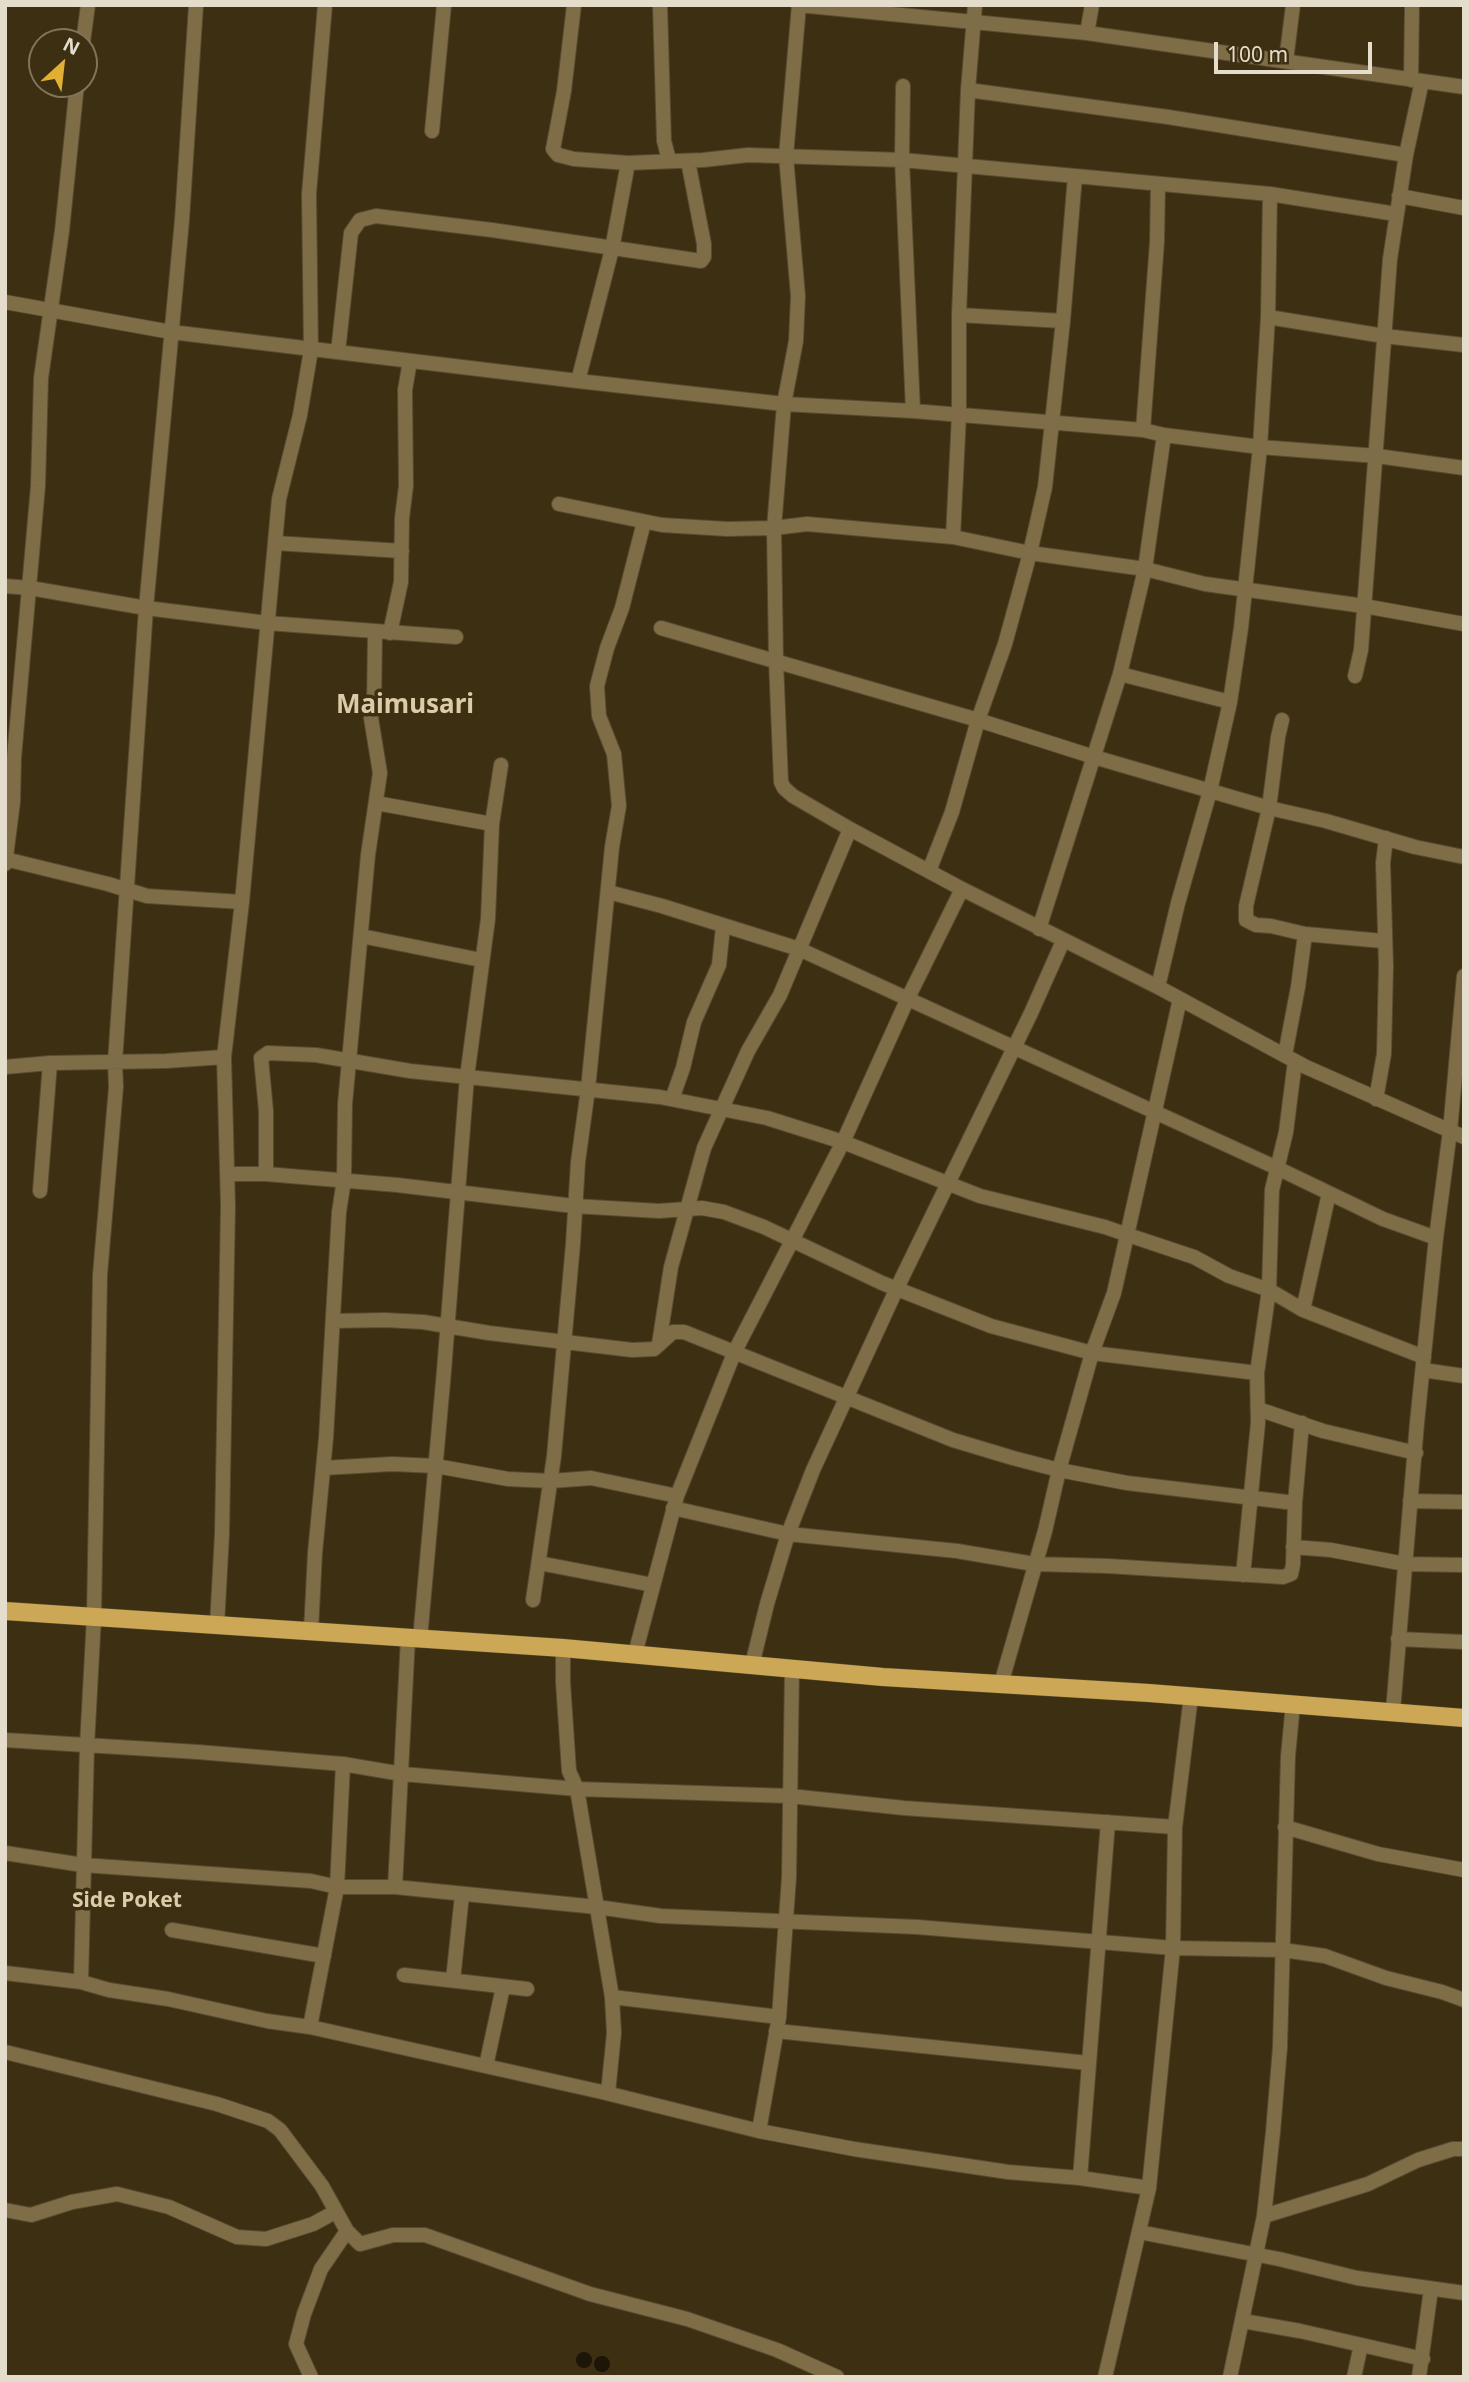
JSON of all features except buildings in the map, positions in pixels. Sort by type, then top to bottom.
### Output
[{"type":"main road","points":[[5,1611],[563,1648],[752,1665],[1464,1718]]},
{"type":"street","points":[[85,28],[88,5]]},
{"type":"street","points":[[81,1982],[87,1746],[94,1616],[100,1275],[116,1087],[115,1062],[146,608],[182,220],[196,5]]},
{"type":"street","points":[[217,1625],[223,1507],[227,1174],[224,1057],[242,902],[279,499],[300,415],[311,350],[309,194],[325,5]]},
{"type":"street","points":[[432,131],[444,5]]},
{"type":"street","points":[[575,5],[564,91],[553,149],[558,155],[628,163],[748,155],[902,160],[1270,194],[1396,214]]},
{"type":"street","points":[[660,5],[664,141],[669,160]]},
{"type":"street","points":[[1457,1134],[1290,1058],[1158,987],[962,889],[793,796],[781,782],[774,528],[784,404],[796,341],[798,296],[786,156],[798,5],[1087,33],[1464,87]]},
{"type":"street","points":[[953,537],[968,90],[975,5]]},
{"type":"street","points":[[1087,33],[1092,5]]},
{"type":"street","points":[[1286,61],[1293,5]]},
{"type":"street","points":[[1356,676],[1361,650],[1377,456],[1390,259],[1416,80],[1412,5]]},
{"type":"street","points":[[903,86],[902,160],[913,411]]},
{"type":"street","points":[[968,90],[1117,109],[1406,155]]},
{"type":"street","points":[[76,98],[62,231],[41,378],[38,486],[14,758],[13,802],[5,861],[108,884],[147,896],[242,902]]},
{"type":"street","points":[[338,352],[351,233],[360,220],[376,216],[701,261],[704,257],[704,244],[688,161]]},
{"type":"street","points":[[578,381],[612,249],[628,163]]},
{"type":"street","points":[[929,871],[952,812],[978,720],[1004,644],[1030,554],[1045,487],[1075,176]]},
{"type":"street","points":[[1143,430],[1157,242],[1158,184]]},
{"type":"street","points":[[1158,987],[1178,903],[1210,791],[1230,702],[1246,589],[1260,447],[1268,317],[1270,194]]},
{"type":"street","points":[[1399,196],[1464,208]]},
{"type":"street","points":[[5,302],[171,332],[578,381],[784,404],[913,411],[1143,430],[1260,447],[1377,456],[1464,468]]},
{"type":"street","points":[[959,315],[1063,321]]},
{"type":"street","points":[[1268,317],[1384,336],[1464,345]]},
{"type":"street","points":[[311,1631],[315,1553],[324,1468],[339,1212],[344,1180],[345,1104],[368,855],[380,773],[371,718],[382,633],[401,582],[402,518],[406,486],[405,390],[410,360]]},
{"type":"street","points":[[1038,929],[1120,674],[1145,569],[1164,435]]},
{"type":"street","points":[[559,504],[644,522],[727,529],[807,524],[953,537],[1030,554],[1145,569],[1206,584],[1364,606],[1464,624]]},
{"type":"street","points":[[533,1600],[551,1480],[573,1244],[574,1206],[612,847],[620,806],[614,754],[599,716],[597,686],[622,608],[644,522]]},
{"type":"street","points":[[275,543],[402,551]]},
{"type":"street","points":[[5,586],[267,623],[456,638]]},
{"type":"street","points":[[661,628],[1269,808],[1464,857]]},
{"type":"street","points":[[1120,674],[1230,702]]},
{"type":"street","points":[[1282,720],[1269,808],[1248,897],[1247,920],[1256,925],[1305,934],[1383,941]]},
{"type":"street","points":[[395,1887],[414,1638],[436,1466],[467,1077],[488,919],[492,824],[501,765]]},
{"type":"street","points":[[376,803],[492,824]]},
{"type":"street","points":[[659,1344],[671,1267],[704,1148],[748,1051],[780,995],[850,829]]},
{"type":"street","points":[[1376,1099],[1384,1054],[1386,966],[1383,941],[1383,863],[1386,838]]},
{"type":"street","points":[[635,1654],[675,1502],[735,1351],[843,1142],[908,998],[962,889]]},
{"type":"street","points":[[608,892],[799,949],[1383,1219],[1436,1238]]},
{"type":"street","points":[[671,1099],[683,1068],[694,1021],[719,965],[723,927]]},
{"type":"street","points":[[1243,1575],[1258,1409],[1257,1373],[1269,1290],[1272,1190],[1286,1132],[1290,1058],[1305,934]]},
{"type":"street","points":[[361,936],[481,960]]},
{"type":"street","points":[[752,1665],[766,1604],[788,1534],[813,1470],[1063,941]]},
{"type":"street","points":[[1393,1711],[1436,1238],[1457,1134],[1464,976]]},
{"type":"street","points":[[1001,1684],[1092,1353],[1114,1293],[1180,999]]},
{"type":"street","points":[[266,1174],[266,1111],[261,1058],[268,1053],[349,1059],[410,1071],[671,1099],[767,1118],[843,1142],[980,1196],[1105,1227],[1194,1257],[1229,1276],[1269,1290],[1303,1310],[1424,1363],[1464,1376]]},
{"type":"street","points":[[5,1067],[224,1057]]},
{"type":"street","points":[[40,1191],[50,1063]]},
{"type":"street","points":[[227,1174],[344,1180],[574,1206],[659,1211],[702,1208],[724,1212],[991,1326],[1092,1353],[1257,1373]]},
{"type":"street","points":[[1303,1310],[1329,1193]]},
{"type":"street","points":[[333,1321],[385,1320],[448,1326],[632,1350],[654,1349],[673,1332],[684,1332],[953,1440],[1059,1470],[1127,1483],[1295,1503]]},
{"type":"street","points":[[1258,1409],[1323,1431],[1416,1453]]},
{"type":"street","points":[[324,1468],[392,1464],[436,1466],[508,1479],[591,1478],[788,1534],[957,1551],[1034,1564],[1283,1577],[1291,1574],[1293,1565],[1302,1423]]},
{"type":"street","points":[[1410,1501],[1464,1502]]},
{"type":"street","points":[[1293,1547],[1331,1550],[1405,1564],[1464,1564]]},
{"type":"street","points":[[539,1563],[653,1585]]},
{"type":"street","points":[[1398,1639],[1464,1642]]},
{"type":"street","points":[[563,1648],[569,1771],[577,1789],[612,1997],[614,2033],[608,2093]]},
{"type":"street","points":[[759,2131],[778,2024],[789,1877],[792,1668]]},
{"type":"street","points":[[1105,2377],[1149,2188],[1173,1948],[1175,1827],[1191,1696]]},
{"type":"street","points":[[1230,2377],[1264,2216],[1280,2047],[1285,1827],[1293,1704]]},
{"type":"street","points":[[5,1740],[343,1764],[402,1774],[577,1789],[790,1796],[904,1808],[1175,1827]]},
{"type":"street","points":[[310,2027],[337,1887],[343,1764]]},
{"type":"street","points":[[1080,2178],[1108,1822]]},
{"type":"street","points":[[1285,1827],[1378,1854],[1464,1870]]},
{"type":"street","points":[[5,1853],[83,1865],[311,1881],[337,1887],[395,1887],[662,1916],[917,1927],[1173,1948],[1283,1950],[1325,1956],[1386,1978],[1464,2000]]},
{"type":"street","points":[[453,1980],[462,1895]]},
{"type":"street","points":[[172,1930],[324,1956]]},
{"type":"street","points":[[5,1973],[81,1982],[109,1990],[310,2027],[608,2093],[759,2131],[854,2149],[1149,2188]]},
{"type":"street","points":[[404,1975],[527,1989]]},
{"type":"street","points":[[486,2066],[503,1987]]},
{"type":"street","points":[[612,1997],[929,2049],[1088,2063]]},
{"type":"street","points":[[5,2052],[217,2104],[268,2121],[280,2130],[322,2186],[347,2231],[360,2244],[393,2235],[425,2235],[590,2294],[687,2319],[777,2350],[837,2377]]},
{"type":"street","points":[[1264,2216],[1368,2184],[1418,2160],[1453,2149],[1464,2149]]},
{"type":"street","points":[[5,2210],[31,2215],[72,2202],[117,2194],[169,2207],[237,2237],[266,2239],[313,2224],[335,2211]]},
{"type":"street","points":[[311,2377],[296,2344],[321,2269],[347,2231]]},
{"type":"street","points":[[1139,2232],[1254,2254],[1357,2278],[1464,2293]]},
{"type":"street","points":[[1419,2377],[1431,2289]]},
{"type":"street","points":[[1242,2320],[1300,2330],[1423,2360]]},
{"type":"street","points":[[1354,2377],[1361,2345]]},
{"type":"shaded area","points":[[584,2352],[590,2354],[590,2366],[584,2368],[578,2366],[576,2360],[578,2354]]},
{"type":"shaded area","points":[[602,2356],[608,2358],[608,2370],[602,2372],[596,2370],[594,2364],[596,2358]]},
{"type":"district","name":"Maimusari","points":[[405,706]]},
{"type":"district","name":"Side Poket","points":[[127,1901]]}]
